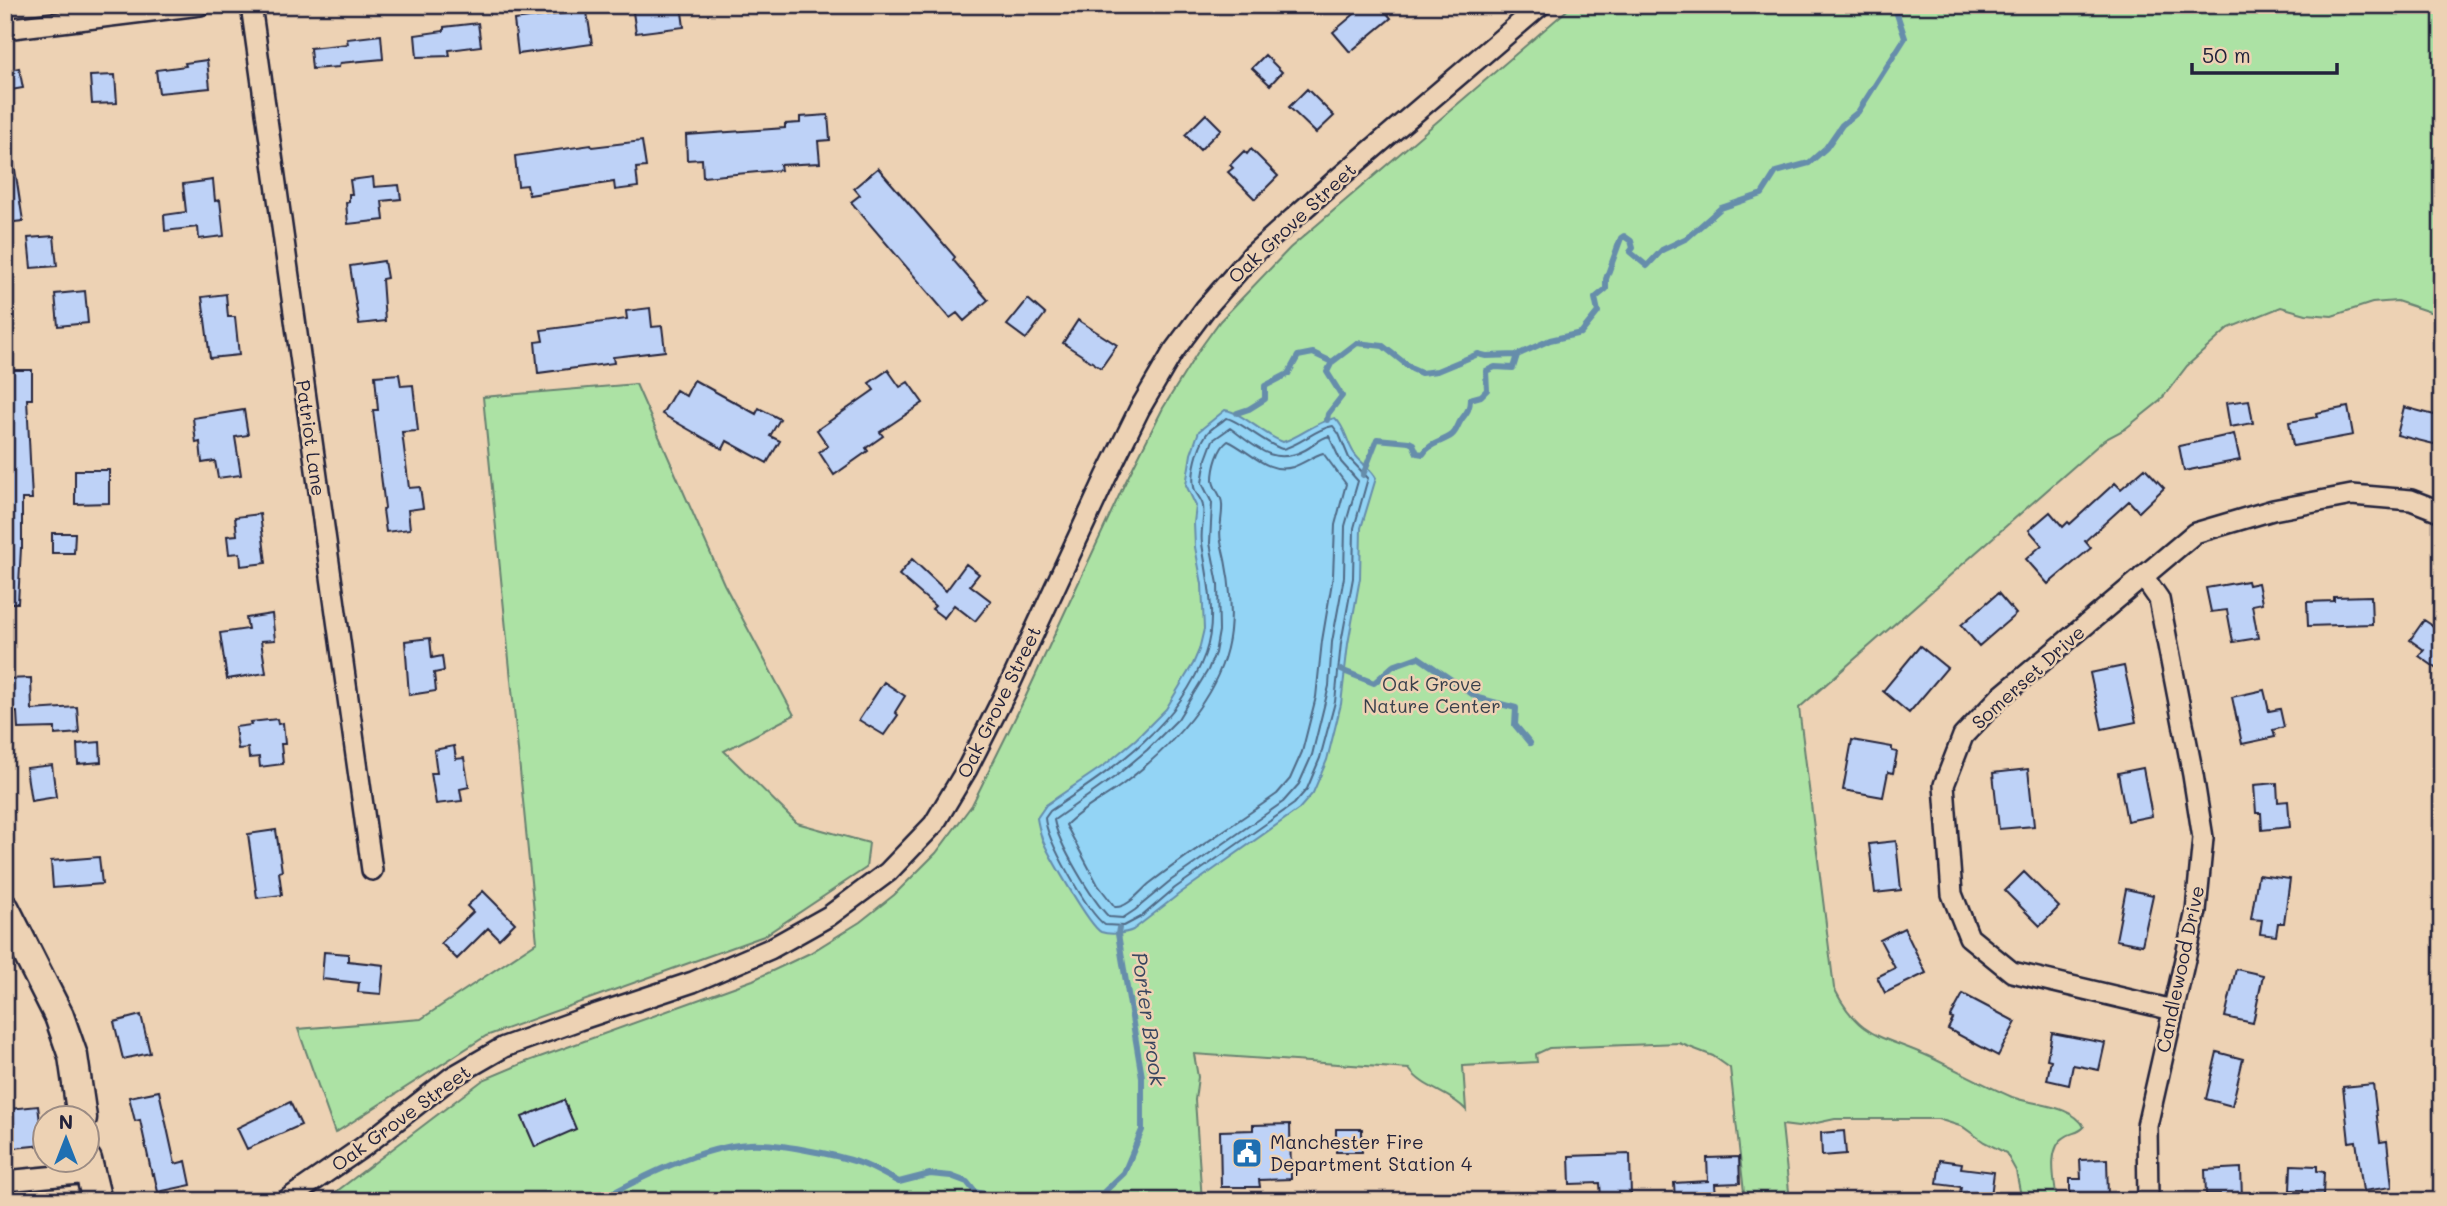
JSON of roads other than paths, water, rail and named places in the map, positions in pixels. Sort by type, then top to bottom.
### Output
[{"type":"street","points":[[5,29],[200,5]]},
{"type":"street","name":"Patriot Lane","points":[[251,5],[372,870]]},
{"type":"street","name":"Oak Grove Street","points":[[285,1201],[363,1147],[452,1076],[503,1047],[694,982],[770,949],[829,916],[888,872],[934,824],[967,769],[1139,410],[1174,352],[1205,309],[1252,255],[1541,5]]},
{"type":"street","name":"Somerset Drive","points":[[2173,1010],[2012,972],[1969,937],[1952,894],[1944,785],[1963,736],[2000,697],[2195,533],[2273,510],[2352,495],[2412,500],[2442,512]]},
{"type":"street","name":"Candlewood Drive","points":[[2143,576],[2159,599],[2203,838],[2196,911],[2147,1126],[2148,1201]]},
{"type":"street","points":[[5,909],[63,1026],[74,1056],[80,1104]]},
{"type":"street","points":[[5,1181],[46,1174]]},
{"type":"street","points":[[90,1174],[97,1201]]},
{"type":"water","points":[[1225,410],[1283,442],[1335,418],[1354,453],[1376,478],[1361,528],[1360,578],[1341,704],[1327,760],[1313,793],[1299,809],[1133,930],[1104,933],[1088,917],[1060,873],[1042,839],[1037,818],[1046,805],[1106,764],[1136,739],[1166,709],[1193,664],[1204,629],[1202,584],[1195,547],[1196,506],[1186,485],[1191,454],[1199,431]]},
{"type":"waterway","points":[[1327,420],[1328,414],[1342,396],[1327,372],[1332,362],[1357,343],[1383,346],[1421,373],[1437,371],[1478,354],[1517,355],[1550,340],[1581,333],[1598,312],[1595,298],[1606,289],[1606,279],[1621,238],[1624,236],[1631,241],[1633,248],[1630,252],[1647,266],[1662,250],[1687,238],[1721,208],[1762,194],[1776,172],[1809,163],[1826,148],[1842,125],[1858,112],[1905,38],[1894,5]]},
{"type":"waterway","points":[[1237,413],[1265,399],[1265,386],[1288,374],[1298,356],[1313,353],[1332,362]]},
{"type":"waterway","points":[[1363,475],[1377,439],[1409,442],[1417,453],[1423,454],[1452,435],[1468,410],[1470,399],[1481,396],[1487,390],[1486,371],[1495,367],[1513,368],[1517,355]]},
{"type":"waterway","points":[[1341,670],[1374,683],[1393,666],[1418,657],[1478,698],[1516,708],[1515,725],[1530,743]]},
{"type":"waterway","name":"Porter Brook","points":[[1031,1201],[1065,1194],[1103,1193],[1124,1173],[1142,1130],[1142,1077],[1119,928]]},
{"type":"waterway","name":"Porter Brook","points":[[598,1201],[691,1157],[730,1146],[749,1144],[805,1150],[850,1160],[899,1182],[930,1174],[951,1176],[967,1182],[975,1192],[1012,1201]]},
{"type":"place","name":"Manchester Fire Department Station 4","points":[[1247,1153]]},
{"type":"park label","name":"Oak Grove Nature Center","points":[[1432,695]]}]
